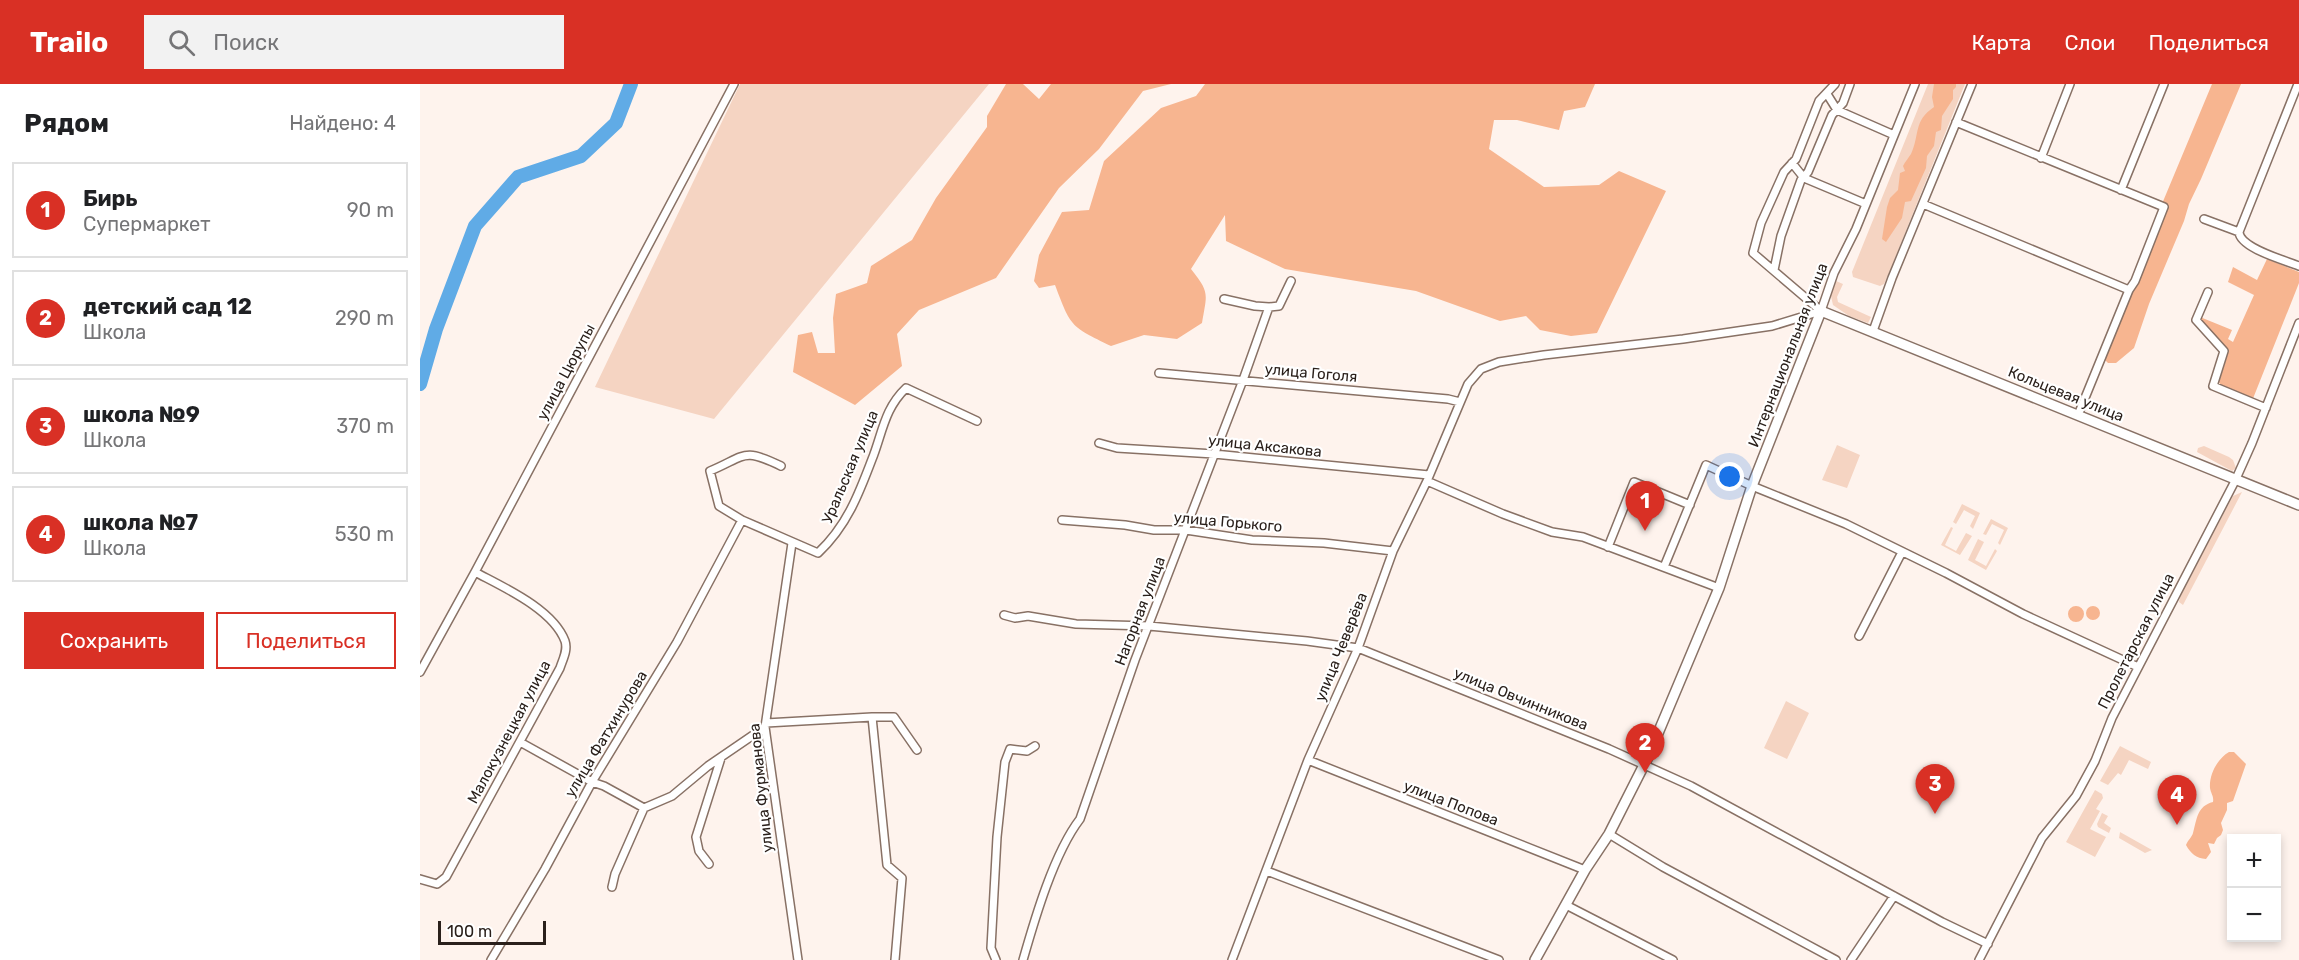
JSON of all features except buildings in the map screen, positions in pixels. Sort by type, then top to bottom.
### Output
[{"type":"main road","name":"Кольцевая улица","points":[[1821,310],[2078,414],[2235,481],[2299,505]]},
{"type":"main road","name":"Интернациональная улица","points":[[1535,960],[1585,870],[1609,834],[1644,765],[1719,588],[1752,486],[1821,310]]},
{"type":"street","name":"улица Цюрупы","points":[[420,672],[734,84]]},
{"type":"street","points":[[1821,310],[1753,253],[1761,223],[1784,172],[1796,159],[1820,101],[1835,84]]},
{"type":"street","points":[[1774,270],[1781,236],[1804,178],[1832,115],[1843,103],[1851,84]]},
{"type":"street","name":"Интернациональная улица","points":[[1821,310],[1834,273],[1866,204],[1915,84]]},
{"type":"street","points":[[1873,331],[1892,278],[1972,84]]},
{"type":"street","points":[[2040,158],[2070,84]]},
{"type":"street","points":[[2121,190],[2164,84]]},
{"type":"street","points":[[2298,84],[2239,236],[2247,244],[2299,266]]},
{"type":"street","points":[[1827,94],[1837,110],[1894,135]]},
{"type":"street","points":[[1956,122],[2164,207],[2078,414]]},
{"type":"street","points":[[1792,163],[1804,178],[1866,204]]},
{"type":"street","points":[[1923,204],[2129,290]]},
{"type":"street","points":[[2204,219],[2239,232]]},
{"type":"street","name":"Нагорная улица","points":[[1023,960],[1036,917],[1069,834],[1080,819],[1135,660],[1244,380],[1269,307],[1279,306],[1291,281]]},
{"type":"street","points":[[2208,292],[2196,320],[2224,351],[2212,386],[2266,408]]},
{"type":"street","points":[[1224,299],[1269,307]]},
{"type":"street","name":"улица Чеверёва","points":[[1232,960],[1308,760],[1358,648],[1393,551],[1428,478],[1468,384],[1482,369],[1499,362],[1772,326],[1821,310]]},
{"type":"street","name":"Пролетарская улица","points":[[1979,960],[2042,838],[2076,796],[2096,761],[2112,718],[2235,481],[2299,323]]},
{"type":"street","name":"улица Гоголя","points":[[1159,373],[1448,399],[1460,402]]},
{"type":"street","name":"Уральская улица","points":[[781,466],[768,460],[743,454],[710,471],[719,506],[742,520],[818,553],[844,525],[875,452],[887,413],[896,398],[906,388],[976,421]]},
{"type":"street","name":"улица Аксакова","points":[[1099,443],[1117,448],[1214,454],[1428,478],[1513,518],[1552,532],[1583,537],[1719,588]]},
{"type":"street","points":[[1664,567],[1706,465],[1846,524],[2023,614],[2138,667]]},
{"type":"street","points":[[1608,547],[1634,482],[1690,505]]},
{"type":"street","name":"улица Фатхинурова","points":[[490,960],[677,642],[742,520]]},
{"type":"street","name":"улица Горького","points":[[1062,520],[1125,525],[1154,530],[1186,530],[1206,535],[1252,540],[1324,543],[1393,551]]},
{"type":"street","name":"улица Фурманова","points":[[792,543],[765,725],[798,960]]},
{"type":"street","points":[[1859,636],[1902,552]]},
{"type":"street","name":"Малокузнецкая улица","points":[[420,879],[437,884],[446,877],[565,655],[566,642],[556,626],[531,603],[475,572]]},
{"type":"street","name":"улица Овчинникова","points":[[1004,615],[1015,618],[1028,616],[1076,624],[1149,626],[1358,648],[1691,786],[1988,944]]},
{"type":"street","points":[[872,717],[887,865],[902,878],[895,960]]},
{"type":"street","points":[[612,887],[615,874],[644,808],[672,796],[698,773],[765,725],[894,717],[917,750]]},
{"type":"street","points":[[520,742],[592,783],[604,786],[644,808]]},
{"type":"street","points":[[996,960],[991,948],[997,837],[1005,762],[1010,749],[1027,751],[1035,747]]},
{"type":"street","points":[[708,864],[699,851],[696,837],[721,758]]},
{"type":"street","name":"улица Попова","points":[[1308,760],[1585,870]]},
{"type":"street","points":[[1609,834],[1663,867],[1836,960]]},
{"type":"street","points":[[1267,871],[1499,960]]},
{"type":"street","points":[[1851,960],[1894,896]]},
{"type":"street","points":[[1566,904],[1672,960]]},
{"type":"shaded area","points":[[740,84],[989,84],[714,419],[595,387]]},
{"type":"shaded area","points":[[1006,84],[1023,84],[1039,99],[1051,84],[1171,84],[1143,91],[1099,149],[1059,188],[996,278],[919,310],[897,334],[902,366],[855,405],[793,372],[798,335],[812,332],[818,353],[835,353],[833,318],[836,294],[867,283],[871,266],[912,240],[936,198],[987,127],[987,116]]},
{"type":"shaded area","points":[[1205,84],[1595,84],[1585,107],[1564,111],[1559,130],[1517,120],[1494,120],[1489,149],[1544,187],[1599,185],[1619,171],[1666,191],[1597,333],[1571,336],[1540,330],[1526,316],[1500,321],[1416,291],[1285,269],[1226,241],[1225,215],[1191,269],[1206,294],[1202,323],[1177,339],[1144,335],[1111,346],[1087,334],[1074,324],[1055,285],[1039,288],[1034,281],[1039,255],[1062,212],[1089,210],[1104,161],[1161,108],[1196,96]]},
{"type":"shaded area","points":[[1928,84],[1965,84],[1889,273],[1884,284],[1880,286],[1853,277],[1852,272]]},
{"type":"shaded area","points":[[1934,84],[1956,84],[1953,99],[1942,116],[1941,130],[1936,132],[1934,146],[1927,156],[1926,168],[1911,201],[1905,202],[1902,218],[1886,242],[1882,239],[1887,207],[1890,198],[1898,190],[1900,173],[1905,171],[1903,166],[1914,147],[1920,123],[1927,112],[1934,107],[1932,97]]},
{"type":"shaded area","points":[[2212,84],[2241,84],[2189,204],[2134,348],[2116,363],[2108,363],[2104,359],[2159,211]]},
{"type":"shaded area","points":[[2267,259],[2299,272],[2299,283],[2252,401],[2221,386],[2219,382],[2229,350],[2212,336],[2200,317],[2232,330],[2228,339],[2233,342],[2254,295],[2228,282],[2233,267],[2257,280]]},
{"type":"shaded area","points":[[1836,281],[1843,284],[1837,297],[1838,302],[1871,317],[1868,323],[1849,316],[1833,305],[1830,292]]},
{"type":"shaded area","points":[[1837,445],[1860,455],[1847,488],[1822,480]]},
{"type":"shaded area","points":[[2204,446],[2229,457],[2236,468],[2232,471],[2197,452],[2198,448]]},
{"type":"shaded area","points":[[2242,492],[2183,605],[2179,602],[2180,597],[2233,496]]},
{"type":"shaded area","points":[[1962,504],[1980,513],[1973,529],[1970,526],[1975,516],[1964,510],[1956,524],[1953,522]]},
{"type":"shaded area","points":[[1991,519],[2008,528],[2000,545],[1998,543],[2004,530],[1992,524],[1986,535],[1983,534]]},
{"type":"shaded area","points":[[1951,527],[1953,528],[1945,545],[1956,551],[1966,533],[1972,536],[1960,555],[1941,545]]},
{"type":"shaded area","points":[[1978,539],[1984,542],[1975,560],[1986,566],[1995,549],[1997,551],[1986,570],[1968,560]]},
{"type":"shaded area","points":[[2076,606],[2084,614],[2076,622],[2068,614]]},
{"type":"shaded area","points":[[2093,606],[2098,608],[2100,613],[2098,618],[2093,620],[2088,618],[2086,613],[2088,608]]},
{"type":"shaded area","points":[[1786,701],[1809,713],[1787,759],[1764,748]]},
{"type":"shaded area","points":[[2120,746],[2151,762],[2148,769],[2129,760],[2121,775],[2118,773],[2108,785],[2100,781]]},
{"type":"shaded area","points":[[2229,752],[2234,752],[2246,764],[2233,801],[2227,803],[2227,810],[2221,823],[2223,830],[2221,835],[2214,844],[2208,843],[2211,852],[2206,859],[2199,858],[2186,845],[2201,810],[2213,802],[2210,788],[2212,773],[2217,763]]},
{"type":"shaded area","points":[[2095,790],[2102,794],[2103,798],[2096,809],[2100,811],[2090,829],[2106,837],[2095,857],[2066,842]]},
{"type":"shaded area","points":[[2102,813],[2108,816],[2104,823],[2111,828],[2109,833],[2098,827]]},
{"type":"shaded area","points":[[2120,832],[2152,850],[2145,853],[2119,838]]},
{"type":"waterway","points":[[420,384],[436,329],[475,226],[518,177],[581,156],[616,123],[631,84]]},
{"type":"place","name":"Бирь","points":[[1645,531]]},
{"type":"place","name":"детский сад 12","points":[[1645,773]]},
{"type":"place","name":"школа №9","points":[[1935,814]]},
{"type":"place","name":"школа №7","points":[[2177,825]]}]
